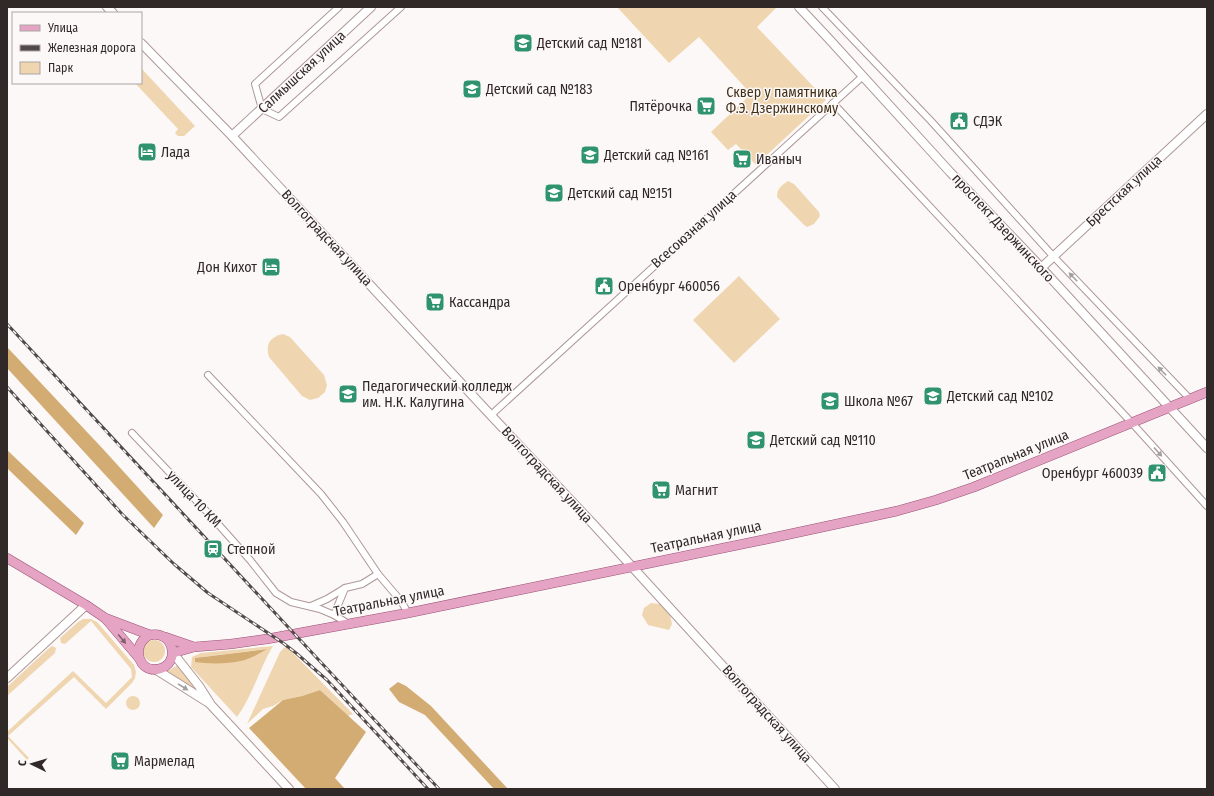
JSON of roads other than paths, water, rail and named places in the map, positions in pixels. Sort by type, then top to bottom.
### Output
[{"type":"main road","name":"Салмышская улица","points":[[232,136],[371,7]]},
{"type":"main road","name":"проспект Дзержинского","points":[[799,7],[950,172],[1207,448]]},
{"type":"main road","name":"Волгоградская улица","points":[[142,44],[232,136],[633,567],[835,789]]},
{"type":"main road","name":"Брестская улица","points":[[1041,268],[1207,114]]},
{"type":"main road","name":"Театральная улица","points":[[173,653],[194,647],[267,639],[347,623],[408,613],[897,511],[974,487],[1207,392]]},
{"type":"main road","points":[[7,558],[105,618],[150,635],[165,637],[171,644],[173,653],[199,686],[211,705],[289,789]]},
{"type":"main road","points":[[7,678],[86,605]]},
{"type":"main road","points":[[105,618],[145,666],[155,669],[211,705]]},
{"type":"main road","points":[[139,659],[138,653],[140,643],[144,638],[150,635]]},
{"type":"main road","name":"Театральная улица","points":[[165,637],[194,647]]},
{"type":"main road","points":[[155,669],[167,665],[170,662],[173,653]]},
{"type":"street","points":[[339,7],[255,84],[262,109],[279,117],[401,7]]},
{"type":"street","points":[[822,7],[931,121],[1053,256],[1190,399]]},
{"type":"street","name":"Всесоюзная улица","points":[[491,415],[862,76]]},
{"type":"street","points":[[833,103],[1132,423],[1207,506]]},
{"type":"street","points":[[208,374],[321,494],[343,522],[378,574],[408,613]]},
{"type":"street","name":"улица 10 КМ","points":[[132,433],[210,515],[250,560],[276,593],[291,602],[320,609],[347,623]]},
{"type":"street","points":[[311,606],[327,599],[345,588],[362,584],[378,574]]},
{"type":"street","points":[[334,615],[345,588]]},
{"type":"railway","points":[[7,324],[439,789]]},
{"type":"railway","points":[[7,387],[123,515],[174,564],[208,593],[283,643],[327,680],[428,789]]},
{"type":"place","name":"Детский сад №181","points":[[523,43]]},
{"type":"place","name":"Детский сад №183","points":[[472,89]]},
{"type":"place","name":"Пятёрочка","points":[[706,106]]},
{"type":"place","name":"СДЭК","points":[[959,121]]},
{"type":"place","name":"Лада","points":[[147,152]]},
{"type":"place","name":"Детский сад №161","points":[[590,155]]},
{"type":"place","name":"Иваныч","points":[[742,159]]},
{"type":"place","name":"Детский сад №151","points":[[554,193]]},
{"type":"place","name":"Дон Кихот","points":[[271,267]]},
{"type":"place","name":"Оренбург 460056","points":[[604,286]]},
{"type":"place","name":"Кассандра","points":[[435,302]]},
{"type":"place","name":"Педагогический колледж им. Н.К. Калугина","points":[[348,394]]},
{"type":"place","name":"Детский сад №102","points":[[933,396]]},
{"type":"place","name":"Школа №67","points":[[830,401]]},
{"type":"place","name":"Детский сад №110","points":[[756,440]]},
{"type":"place","name":"Оренбург 460039","points":[[1157,473]]},
{"type":"place","name":"Магнит","points":[[661,490]]},
{"type":"place","name":"Степной","points":[[213,549]]},
{"type":"place","name":"Мармелад","points":[[120,761]]},
{"type":"park label","name":"Сквер у памятника Ф.Э. Дзержинскому","points":[[782,100]]}]
